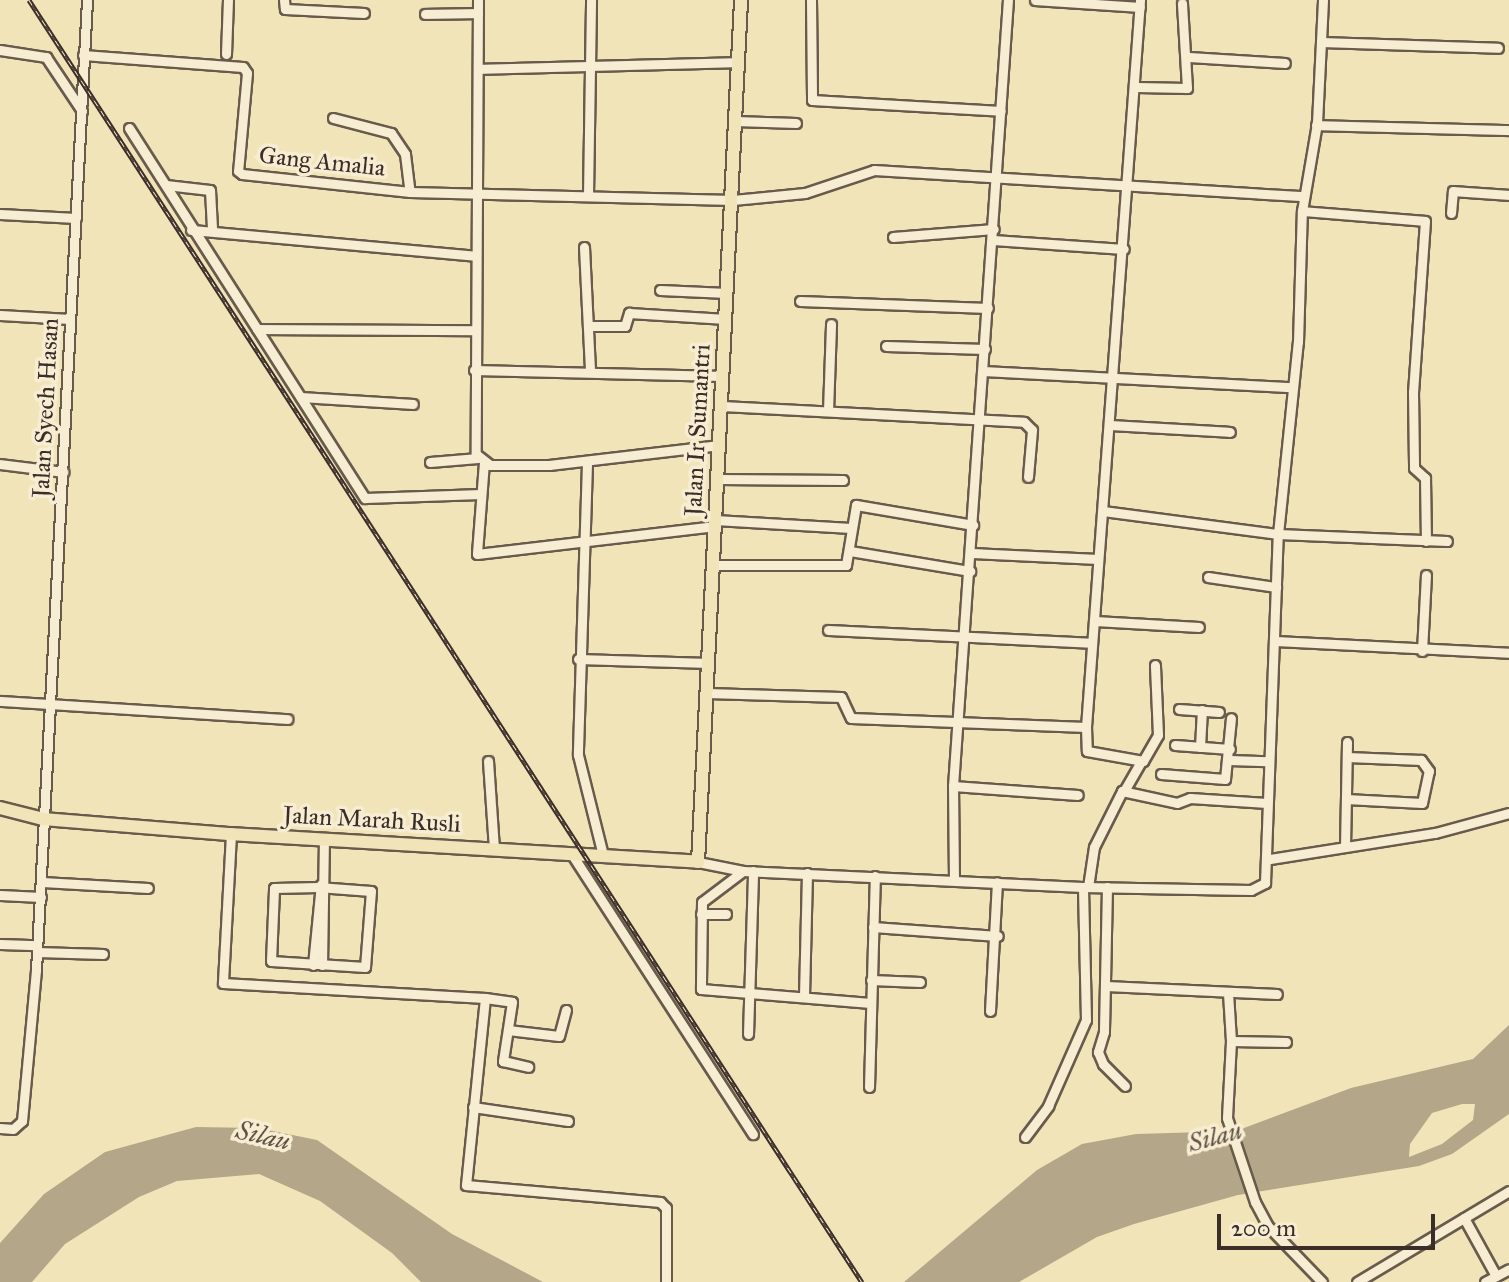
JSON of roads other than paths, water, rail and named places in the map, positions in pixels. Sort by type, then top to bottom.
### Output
[{"type":"main road","name":"Jalan Ir Sumantri","points":[[698,862],[741,0]]},
{"type":"main road","name":"Jalan Marah Rusli","points":[[0,808],[43,819],[231,834],[698,862]]},
{"type":"street","name":"Jalan Syech Hasan","points":[[0,1128],[13,1129],[22,1121],[41,897],[87,0]]},
{"type":"street","points":[[226,54],[228,0]]},
{"type":"street","points":[[284,0],[285,9],[364,13]]},
{"type":"street","points":[[478,0],[474,370],[481,494],[477,554],[715,523],[851,528]]},
{"type":"street","points":[[588,195],[591,0]]},
{"type":"street","points":[[811,0],[812,100],[1001,111]]},
{"type":"street","points":[[954,880],[953,786],[967,637],[1008,0]]},
{"type":"street","points":[[1035,0],[1140,3],[1137,87],[1086,727],[1087,751],[1141,762]]},
{"type":"street","points":[[698,862],[748,871],[1085,887],[1260,889],[1270,859],[1267,761],[1278,534],[1292,387],[1302,211],[1316,125],[1323,0]]},
{"type":"street","points":[[1137,87],[1186,89],[1189,57],[1182,3]]},
{"type":"street","points":[[425,14],[478,13]]},
{"type":"street","points":[[1321,42],[1498,48]]},
{"type":"street","points":[[0,50],[46,57],[83,113]]},
{"type":"street","name":"Gang Amalia","points":[[83,55],[240,66],[247,73],[241,174],[410,192],[733,200],[805,193],[874,170],[1304,196]]},
{"type":"street","points":[[1189,57],[1285,63]]},
{"type":"street","points":[[478,69],[738,62]]},
{"type":"street","points":[[333,118],[391,133],[405,154],[410,192]]},
{"type":"street","points":[[735,121],[796,123]]},
{"type":"street","points":[[1316,125],[1509,130]]},
{"type":"street","points":[[129,128],[191,230],[365,498],[481,494]]},
{"type":"street","points":[[166,185],[210,190],[212,229]]},
{"type":"street","points":[[1451,213],[1453,191],[1509,195]]},
{"type":"street","points":[[1302,211],[1425,221],[1413,392],[1414,468],[1425,478],[1426,541]]},
{"type":"street","points":[[0,214],[76,218]]},
{"type":"street","points":[[191,230],[212,229],[258,238],[337,241],[476,256]]},
{"type":"street","points":[[893,237],[994,229]]},
{"type":"street","points":[[993,240],[1124,249]]},
{"type":"street","points":[[584,247],[590,371]]},
{"type":"street","points":[[660,290],[727,293]]},
{"type":"street","points":[[800,301],[988,308]]},
{"type":"street","points":[[589,326],[625,326],[629,313],[726,319]]},
{"type":"street","points":[[0,315],[70,319]]},
{"type":"street","points":[[828,411],[831,324]]},
{"type":"street","points":[[257,329],[475,330]]},
{"type":"street","points":[[886,346],[985,349]]},
{"type":"street","points":[[474,370],[723,376]]},
{"type":"street","points":[[983,371],[1113,381],[1292,387]]},
{"type":"street","points":[[301,397],[413,404]]},
{"type":"street","points":[[722,406],[980,418],[1031,425],[1028,477]]},
{"type":"street","points":[[1110,425],[1230,432]]},
{"type":"street","points":[[430,462],[587,463],[720,445]]},
{"type":"street","points":[[587,463],[578,659],[578,755],[603,855]]},
{"type":"street","points":[[0,464],[63,472]]},
{"type":"street","points":[[718,479],[843,480]]},
{"type":"street","points":[[714,565],[846,565],[856,505],[973,525]]},
{"type":"street","points":[[1103,511],[1278,534],[1447,541]]},
{"type":"street","points":[[850,551],[970,571]]},
{"type":"street","points":[[971,553],[1098,559]]},
{"type":"street","points":[[1422,651],[1426,575]]},
{"type":"street","points":[[1208,577],[1276,587]]},
{"type":"street","points":[[1095,621],[1199,627]]},
{"type":"street","points":[[828,630],[1091,643]]},
{"type":"street","points":[[1275,641],[1422,651],[1509,653]]},
{"type":"street","points":[[578,659],[709,663]]},
{"type":"street","points":[[1025,1137],[1048,1106],[1086,1020],[1085,887],[1094,847],[1158,735],[1155,665]]},
{"type":"street","points":[[707,693],[841,697],[849,718],[1086,727]]},
{"type":"street","points":[[0,701],[287,719]]},
{"type":"street","points":[[1179,709],[1219,712]]},
{"type":"street","points":[[1200,747],[1202,710]]},
{"type":"street","points":[[1161,774],[1225,779],[1231,718]]},
{"type":"street","points":[[1345,847],[1347,742]]},
{"type":"street","points":[[1175,745],[1267,761]]},
{"type":"street","points":[[1346,799],[1422,803],[1429,771],[1421,760],[1347,757]]},
{"type":"street","points":[[488,761],[494,849]]},
{"type":"street","points":[[953,786],[1078,795]]},
{"type":"street","points":[[1124,791],[1177,803],[1190,798],[1267,803]]},
{"type":"street","points":[[1270,859],[1435,833],[1509,813]]},
{"type":"street","points":[[231,834],[220,978],[226,985],[512,1002],[503,1061],[528,1067]]},
{"type":"street","points":[[317,965],[324,840]]},
{"type":"street","points":[[571,853],[753,1134]]},
{"type":"street","points":[[748,871],[703,900],[699,986],[870,1003]]},
{"type":"street","points":[[748,871],[748,1034]]},
{"type":"street","points":[[804,996],[807,873]]},
{"type":"street","points":[[869,1087],[875,876]]},
{"type":"street","points":[[42,882],[148,888]]},
{"type":"street","points":[[990,1011],[998,936],[997,882]]},
{"type":"street","points":[[323,886],[371,891],[366,965],[272,962],[274,889],[323,886]]},
{"type":"street","points":[[1107,887],[1106,986],[1099,1058],[1125,1086]]},
{"type":"street","points":[[0,895],[41,897]]},
{"type":"street","points":[[701,914],[726,914]]},
{"type":"street","points":[[873,927],[998,936]]},
{"type":"street","points":[[0,944],[103,954]]},
{"type":"street","points":[[871,980],[920,982]]},
{"type":"street","points":[[1106,986],[1277,994]]},
{"type":"street","points":[[1228,993],[1231,1041],[1227,1118],[1255,1202],[1267,1225],[1322,1282]]},
{"type":"street","points":[[485,998],[466,1185],[660,1202],[666,1208],[666,1282]]},
{"type":"street","points":[[508,1030],[559,1036],[566,1010]]},
{"type":"street","points":[[1231,1041],[1286,1042]]},
{"type":"street","points":[[473,1107],[568,1121]]},
{"type":"street","points":[[1357,1282],[1509,1191]]},
{"type":"street","points":[[1464,1218],[1496,1276]]},
{"type":"street","points":[[1485,1282],[1509,1269]]},
{"type":"water","name":"Silau","points":[[1509,1025],[1509,1114],[1452,1154],[1419,1166],[1238,1195],[1134,1224],[1097,1237],[1019,1282],[904,1282],[1037,1170],[1082,1144],[1136,1134],[1236,1131],[1351,1088],[1473,1059]],"holes":[[[1462,1104],[1475,1104],[1473,1120],[1442,1144],[1409,1157],[1410,1144],[1432,1113]]]},
{"type":"water","name":"Silau","points":[[196,1127],[258,1128],[317,1140],[452,1234],[543,1282],[421,1282],[392,1253],[320,1201],[259,1174],[177,1181],[139,1197],[65,1244],[32,1282],[0,1282],[0,1243],[44,1194],[105,1152]]},
{"type":"railway","points":[[29,0],[862,1282]]}]
